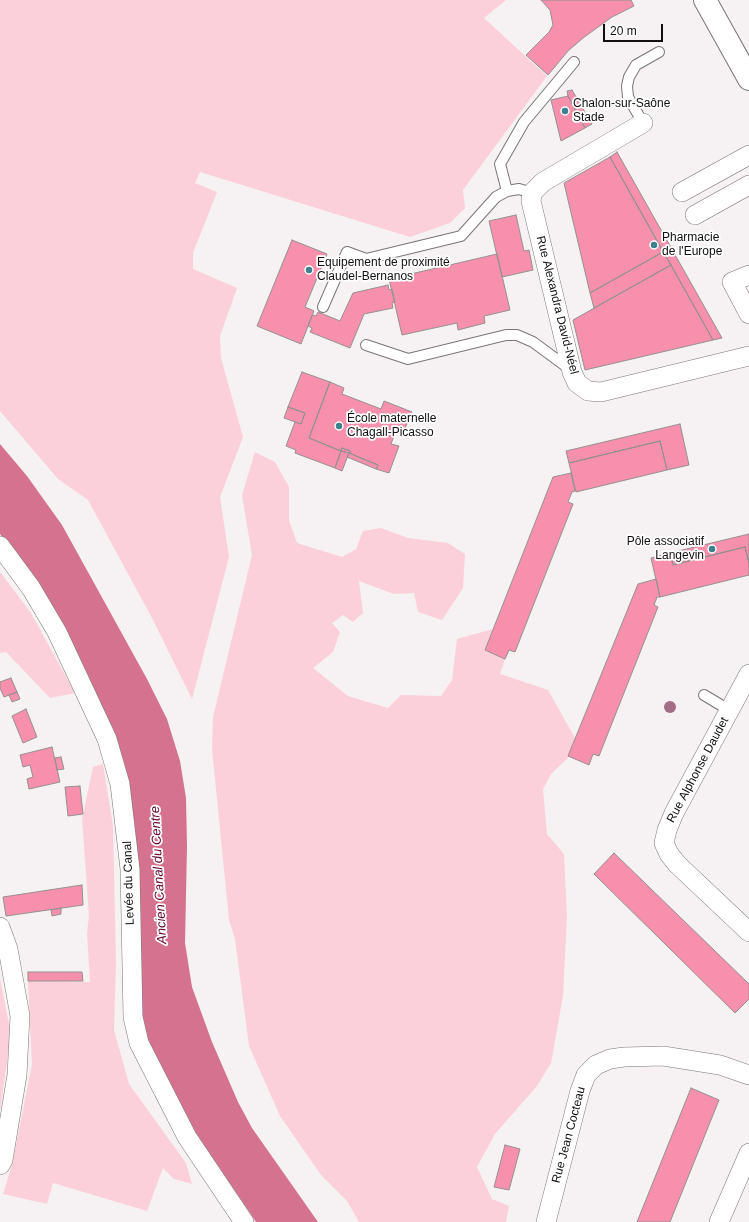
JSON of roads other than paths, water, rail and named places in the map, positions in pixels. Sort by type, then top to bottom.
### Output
[{"type":"main road","points":[[706,0],[749,78]]},
{"type":"street","points":[[532,193],[543,182],[642,123]]},
{"type":"street","points":[[682,192],[749,155]]},
{"type":"street","points":[[695,215],[749,185]]},
{"type":"street","name":"Rue Alexandra David-Néel","points":[[532,193],[531,201],[572,372],[577,383],[588,391],[601,392],[749,356]]},
{"type":"street","points":[[749,275],[732,282],[749,314]]},
{"type":"street","name":"Levée du Canal","points":[[0,546],[31,588],[57,632],[107,739],[120,784],[130,869],[133,1017],[139,1043],[187,1137],[244,1222]]},
{"type":"street","name":"Rue Alphonse Daudet","points":[[749,674],[674,813],[667,830],[664,843],[669,854],[677,864],[749,932]]},
{"type":"street","points":[[0,927],[8,949],[20,1016],[17,1075],[0,1165]]},
{"type":"street","name":"Rue Jean Cocteau","points":[[546,1222],[580,1091],[586,1075],[596,1066],[610,1059],[624,1056],[663,1056],[720,1065],[749,1075]]},
{"type":"street","points":[[719,1222],[749,1153]]},
{"type":"lane","points":[[642,123],[628,97],[627,86],[629,76],[636,65],[659,52]]},
{"type":"lane","points":[[507,191],[500,164],[524,122],[574,62]]},
{"type":"lane","points":[[323,307],[347,252],[366,259],[461,236],[496,197],[507,191],[519,189],[532,193]]},
{"type":"lane","points":[[366,345],[408,359],[506,335],[516,335],[533,342],[572,372]]},
{"type":"lane","points":[[704,695],[729,710]]},
{"type":"water","name":"Ancien Canal du Centre","points":[[0,444],[27,476],[62,525],[147,679],[167,719],[180,761],[186,798],[187,846],[185,943],[192,987],[212,1042],[238,1102],[252,1128],[318,1222],[256,1222],[174,1101],[140,1022],[139,869],[124,762],[22,564],[0,534]]},
{"type":"place","name":"Chalon-sur-Saône Stade","points":[[565,111]]},
{"type":"place","name":"Pharmacie de l'Europe","points":[[654,245]]},
{"type":"place","name":"Equipement de proximité Claudel-Bernanos","points":[[309,270]]},
{"type":"place","name":"École maternelle Chagall-Picasso","points":[[339,426]]},
{"type":"place","name":"Pôle associatif Langevin","points":[[712,549]]}]
